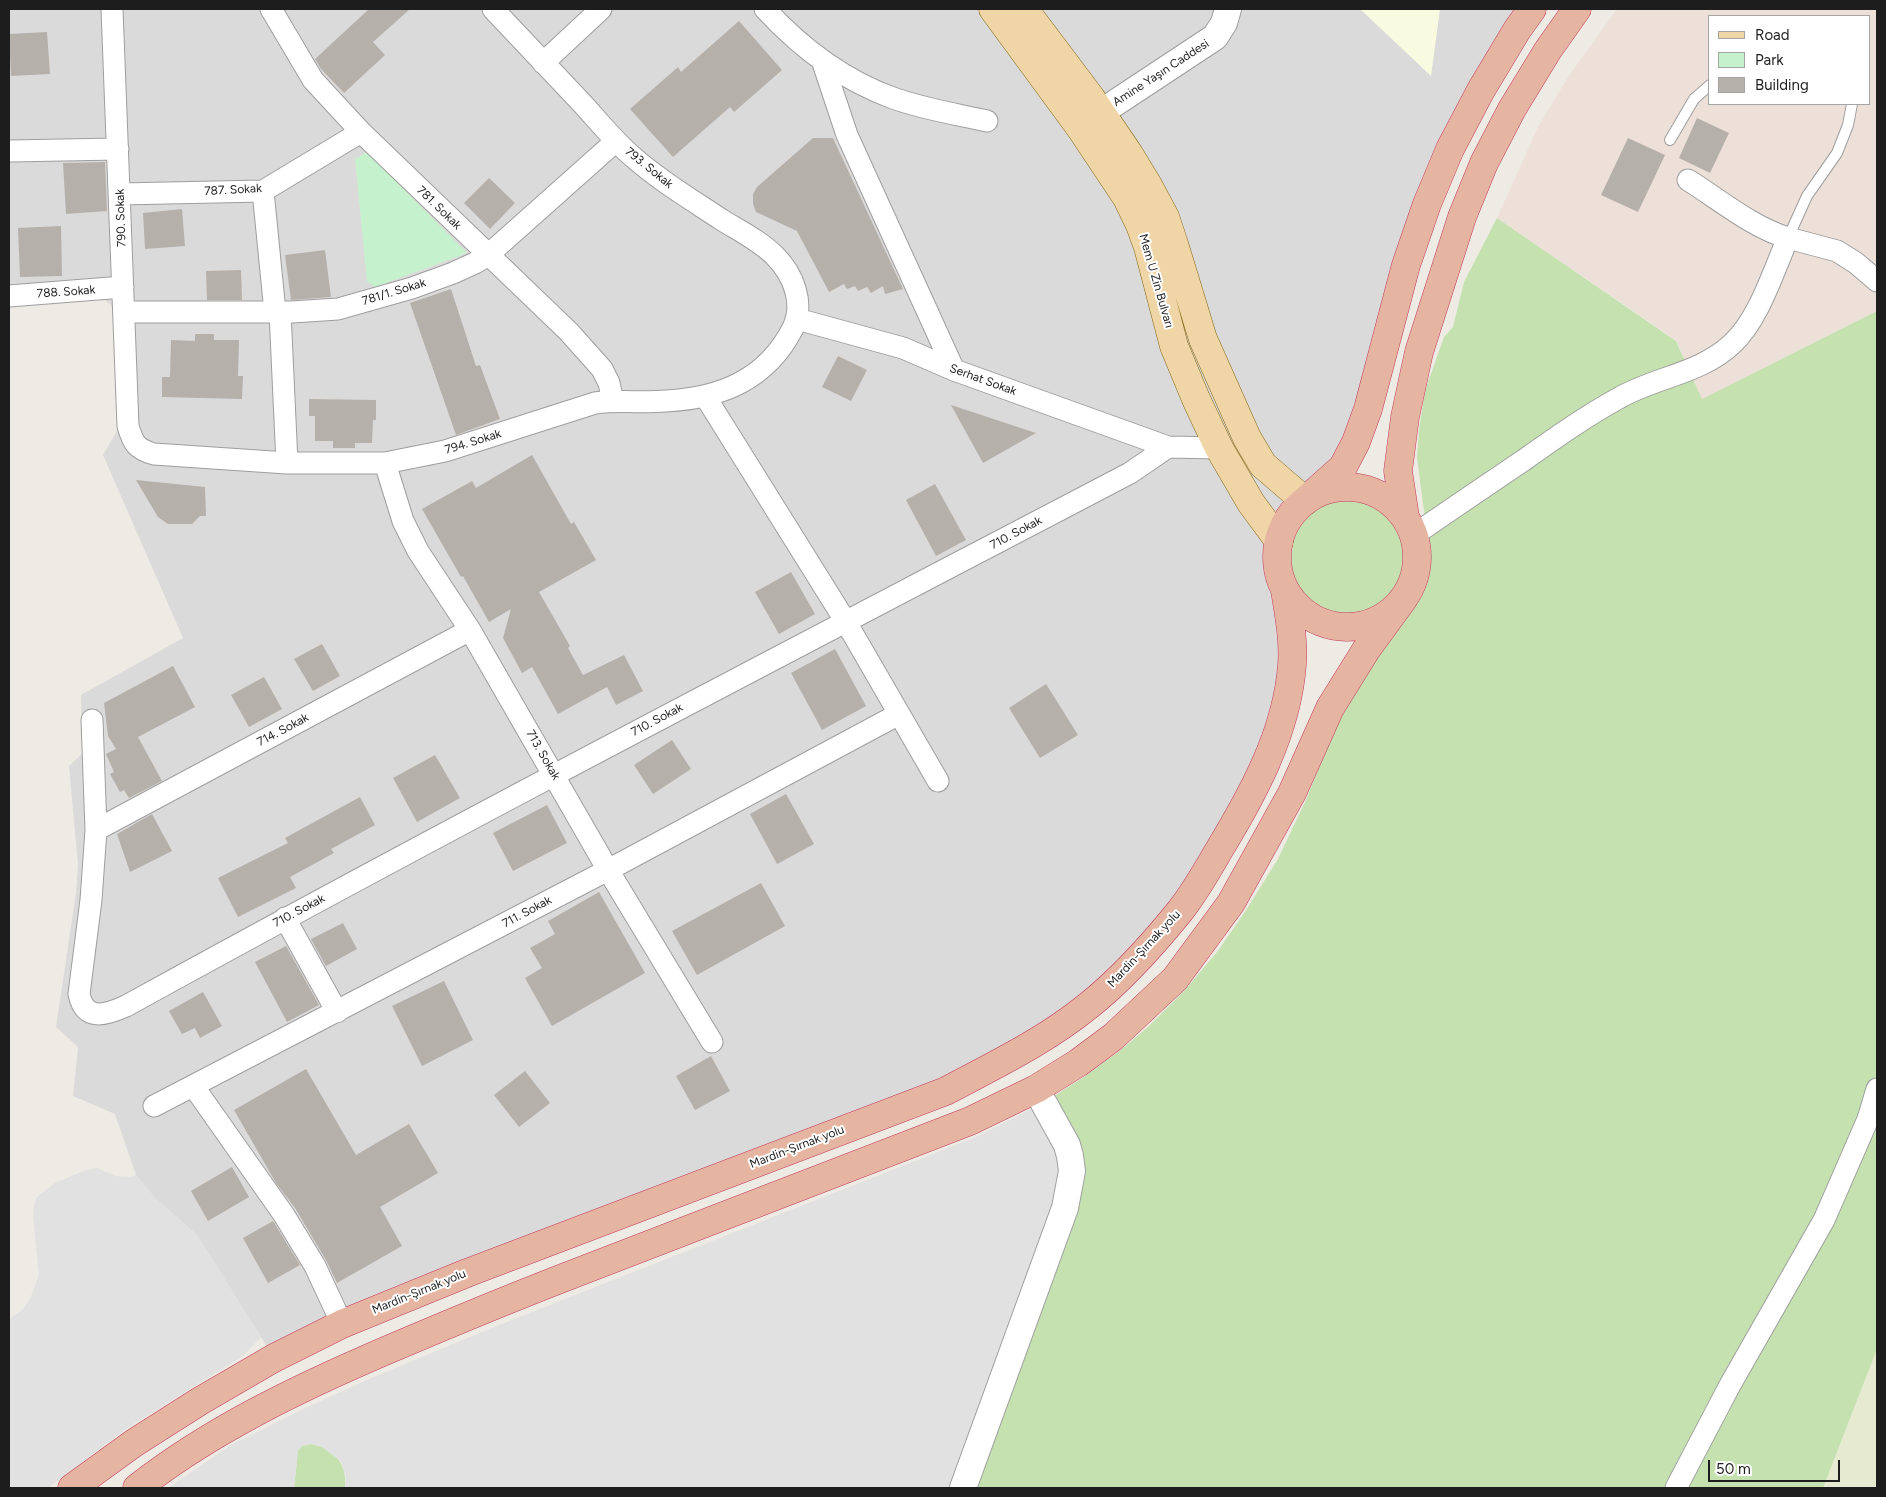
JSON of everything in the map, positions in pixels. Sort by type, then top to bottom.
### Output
[{"type":"highway","points":[[1404,598],[1392,611],[1360,626],[1342,626],[1325,623],[1309,616],[1296,604],[1286,590],[1279,574],[1277,558],[1279,541],[1284,526],[1293,512],[1343,467],[1356,442],[1368,409],[1406,265],[1427,204],[1450,149],[1481,90],[1517,30],[1532,9]]},
{"type":"highway","points":[[137,1488],[219,1433],[290,1394],[360,1362],[480,1310],[970,1121],[1036,1089],[1113,1037],[1174,980],[1231,903],[1292,793],[1334,702],[1366,650],[1404,598],[1414,579],[1417,557],[1398,471],[1405,417],[1419,352],[1462,217],[1484,163],[1512,109],[1548,50],[1577,9]]},
{"type":"highway","points":[[1305,501],[1324,491],[1347,487],[1369,491],[1389,501],[1409,526]]},
{"type":"highway","name":"Mardin-Şırnak yolu","points":[[72,1488],[134,1443],[200,1401],[274,1358],[342,1324],[468,1272],[946,1091],[1015,1055],[1057,1029],[1089,1005],[1140,957],[1181,910],[1225,841],[1258,781],[1280,727],[1288,693],[1292,665],[1292,638],[1286,590]]},
{"type":"main road","name":"Mem U Zin Bulvarı","points":[[993,9],[1144,178],[1165,217],[1203,339],[1247,438],[1263,465],[1305,501]]},
{"type":"main road","name":"Mem U Zin Bulvarı","points":[[1024,9],[1085,113],[1140,225],[1148,247],[1174,346],[1219,448],[1251,503],[1279,541]]},
{"type":"street","name":"790. Sokak","points":[[112,9],[128,426]]},
{"type":"street","name":"781. Sokak","points":[[270,9],[312,80],[361,132],[569,332],[602,369],[609,383],[613,401]]},
{"type":"street","name":"793. Sokak","points":[[493,9],[632,156],[687,197],[759,243],[774,255],[784,266],[795,286],[798,319]]},
{"type":"street","points":[[543,63],[601,9]]},
{"type":"street","points":[[765,9],[823,63],[865,87],[894,99],[944,112],[987,120]]},
{"type":"street","name":"Amine Yaşın Caddesi","points":[[1085,113],[1189,37],[1207,20],[1211,9]]},
{"type":"street","name":"Amine Yaşın Caddesi","points":[[1085,113],[1215,37],[1224,23],[1228,9]]},
{"type":"street","points":[[823,63],[848,134],[954,370]]},
{"type":"street","name":"787. Sokak","points":[[120,194],[264,191],[361,132]]},
{"type":"street","name":"781/1. Sokak","points":[[124,312],[320,311],[364,302],[453,273],[488,255],[616,141]]},
{"type":"street","points":[[9,152],[118,149]]},
{"type":"street","points":[[1688,180],[1753,222],[1776,234],[1837,251],[1856,263],[1877,281]]},
{"type":"street","points":[[264,191],[278,312],[287,463]]},
{"type":"street","points":[[1409,526],[1621,396],[1693,369],[1716,357],[1732,344],[1756,311],[1788,238]]},
{"type":"street","name":"788. Sokak","points":[[9,296],[123,288]]},
{"type":"street","name":"Serhat Sokak","points":[[798,319],[903,348],[954,370],[1168,447]]},
{"type":"street","name":"794. Sokak","points":[[128,426],[137,447],[154,454],[287,463],[385,463],[446,451],[578,408],[613,401],[666,401],[704,396],[724,390],[752,377],[762,370],[786,341],[798,319]]},
{"type":"street","points":[[704,396],[846,622],[938,782]]},
{"type":"street","points":[[1168,447],[1219,448]]},
{"type":"street","name":"710. Sokak","points":[[96,830],[91,900],[79,994],[84,1008],[92,1013],[99,1014],[112,1012],[126,1006],[285,918],[554,774],[1130,472],[1168,447]]},
{"type":"street","name":"713. Sokak","points":[[385,463],[403,522],[418,551],[470,630],[608,870],[712,1042]]},
{"type":"street","name":"714. Sokak","points":[[96,830],[470,630]]},
{"type":"street","name":"711. Sokak","points":[[154,1106],[194,1087],[608,870],[899,714]]},
{"type":"street","points":[[92,720],[96,830]]},
{"type":"street","points":[[285,918],[337,1012]]},
{"type":"street","points":[[194,1087],[284,1215],[314,1266],[342,1324]]},
{"type":"street","points":[[964,1488],[1065,1208],[1072,1172],[1067,1145],[1036,1089]]},
{"type":"street","points":[[1676,1488],[1730,1385],[1824,1220],[1868,1119],[1877,1089]]},
{"type":"lane","points":[[1670,140],[1694,99],[1708,86]]},
{"type":"lane","points":[[1788,238],[1807,196],[1837,153],[1848,125],[1852,105]]},
{"type":"shaded area","points":[[9,9],[1532,9],[1481,90],[1368,409],[1305,501],[1293,512],[1284,526],[1279,541],[1277,558],[1279,574],[1285,590],[1288,693],[1181,910],[1015,1055],[274,1358],[197,1235],[155,1198],[136,1175],[115,1114],[73,1096],[78,1047],[56,1027],[76,893],[78,865],[69,766],[82,754],[81,695],[183,638],[103,455],[118,429],[114,311],[105,300],[95,298],[9,305]]},
{"type":"shaded area","points":[[1360,9],[1440,9],[1431,76]]},
{"type":"shaded area","points":[[1617,9],[1877,9],[1877,311],[1702,399],[1676,340],[1497,218],[1539,125],[1568,77]]},
{"type":"shaded area","points":[[1043,1103],[1070,1156],[963,1488],[345,1488],[346,1477],[341,1461],[320,1446],[312,1444],[302,1446],[298,1450],[294,1488],[168,1488],[231,1445],[369,1379],[489,1329],[976,1137]]},
{"type":"shaded area","points":[[97,1168],[116,1176],[131,1177],[136,1175],[155,1198],[197,1235],[261,1337],[243,1356],[126,1429],[48,1488],[9,1488],[9,1319],[21,1311],[30,1299],[39,1275],[33,1216],[34,1205],[37,1197],[55,1183],[86,1170]]},
{"type":"shaded area","points":[[1877,1349],[1877,1488],[1823,1488],[1873,1359]]},
{"type":"green space","points":[[367,152],[467,253],[375,287],[367,281],[355,159]]},
{"type":"green space","points":[[1497,218],[1676,341],[1702,399],[1877,311],[1877,1349],[1823,1488],[963,1488],[1043,1103],[1084,1077],[1121,1050],[1149,1026],[1185,990],[1217,952],[1278,859],[1306,800],[1338,720],[1356,688],[1416,605],[1425,586],[1430,556],[1417,458],[1425,391],[1444,337],[1453,327],[1464,282]]},
{"type":"green space","points":[[1349,500],[1371,504],[1390,517],[1403,536],[1407,558],[1403,580],[1390,599],[1371,612],[1349,616],[1327,612],[1308,599],[1295,580],[1291,558],[1295,536],[1308,517],[1327,504]]},
{"type":"green space","points":[[312,1444],[328,1450],[338,1459],[344,1472],[345,1488],[294,1488],[298,1450],[302,1446]]},
{"type":"building","points":[[369,9],[410,9],[373,42],[385,55],[344,93],[321,69],[315,59]]},
{"type":"building","points":[[739,21],[782,70],[734,112],[730,107],[673,157],[630,109],[678,67],[681,72]]},
{"type":"building","points":[[47,32],[50,74],[11,76],[9,34]]},
{"type":"building","points":[[1697,118],[1729,133],[1710,173],[1679,158]]},
{"type":"building","points":[[813,138],[833,138],[903,289],[885,294],[883,286],[871,293],[867,287],[858,291],[855,286],[847,289],[844,284],[829,292],[797,231],[756,212],[753,204],[753,194],[757,187]]},
{"type":"building","points":[[1628,138],[1665,155],[1638,212],[1601,195]]},
{"type":"building","points":[[105,162],[107,211],[66,214],[63,163]]},
{"type":"building","points":[[489,178],[515,203],[490,229],[464,203]]},
{"type":"building","points":[[182,209],[185,246],[145,249],[143,213]]},
{"type":"building","points":[[61,226],[62,276],[20,277],[18,228]]},
{"type":"building","points":[[325,250],[331,297],[291,300],[285,255]]},
{"type":"building","points":[[241,270],[242,300],[207,300],[206,271]]},
{"type":"building","points":[[451,289],[476,366],[480,365],[500,419],[456,435],[410,303]]},
{"type":"building","points":[[195,334],[214,334],[214,340],[239,340],[238,376],[243,376],[242,399],[162,397],[162,377],[170,377],[171,340],[195,341]]},
{"type":"building","points":[[838,356],[867,370],[851,401],[822,387]]},
{"type":"building","points":[[309,399],[376,400],[376,420],[373,420],[372,443],[355,443],[355,448],[333,448],[333,441],[315,441],[315,416],[309,416]]},
{"type":"building","points":[[951,405],[1036,433],[983,463]]},
{"type":"building","points":[[532,455],[571,524],[574,522],[596,560],[539,592],[570,646],[568,648],[583,675],[624,655],[643,691],[616,705],[607,687],[558,714],[532,667],[522,673],[503,638],[511,609],[489,622],[422,509],[472,481],[476,488]]},
{"type":"building","points":[[136,480],[205,487],[206,516],[200,516],[192,524],[168,524],[158,517]]},
{"type":"building","points":[[935,484],[966,540],[936,556],[906,500]]},
{"type":"building","points":[[791,572],[815,614],[779,634],[755,592]]},
{"type":"building","points":[[322,644],[340,676],[313,691],[294,659]]},
{"type":"building","points":[[835,649],[866,706],[822,730],[791,673]]},
{"type":"building","points":[[173,666],[195,707],[138,737],[162,781],[129,798],[124,790],[120,792],[110,774],[114,772],[106,754],[116,749],[108,736],[104,703]]},
{"type":"building","points":[[264,677],[282,709],[249,727],[231,695]]},
{"type":"building","points":[[1046,684],[1078,735],[1040,758],[1009,708]]},
{"type":"building","points":[[672,740],[691,769],[653,794],[634,765]]},
{"type":"building","points":[[435,755],[460,798],[417,822],[393,778]]},
{"type":"building","points":[[786,794],[814,844],[777,864],[750,814]]},
{"type":"building","points":[[360,797],[375,825],[331,849],[334,853],[290,877],[296,888],[238,917],[218,878],[288,843],[285,838]]},
{"type":"building","points":[[547,805],[567,843],[513,871],[493,833]]},
{"type":"building","points":[[152,814],[172,851],[130,872],[117,834]]},
{"type":"building","points":[[761,883],[785,926],[697,975],[672,931]]},
{"type":"building","points":[[599,892],[645,973],[552,1026],[525,978],[542,968],[530,948],[555,934],[548,921]]},
{"type":"building","points":[[343,923],[357,949],[326,966],[311,939]]},
{"type":"building","points":[[286,946],[319,1005],[287,1022],[255,962]]},
{"type":"building","points":[[444,981],[473,1040],[422,1066],[392,1006]]},
{"type":"building","points":[[203,992],[222,1026],[200,1038],[195,1028],[182,1034],[169,1011]]},
{"type":"building","points":[[711,1056],[730,1091],[695,1110],[676,1076]]},
{"type":"building","points":[[306,1069],[356,1155],[409,1124],[438,1173],[380,1207],[402,1246],[337,1283],[326,1260],[295,1208],[276,1183],[234,1110]]},
{"type":"building","points":[[525,1071],[550,1103],[519,1127],[494,1095]]},
{"type":"building","points":[[232,1167],[249,1197],[208,1221],[191,1191]]},
{"type":"building","points":[[273,1221],[300,1265],[268,1283],[243,1238]]}]
